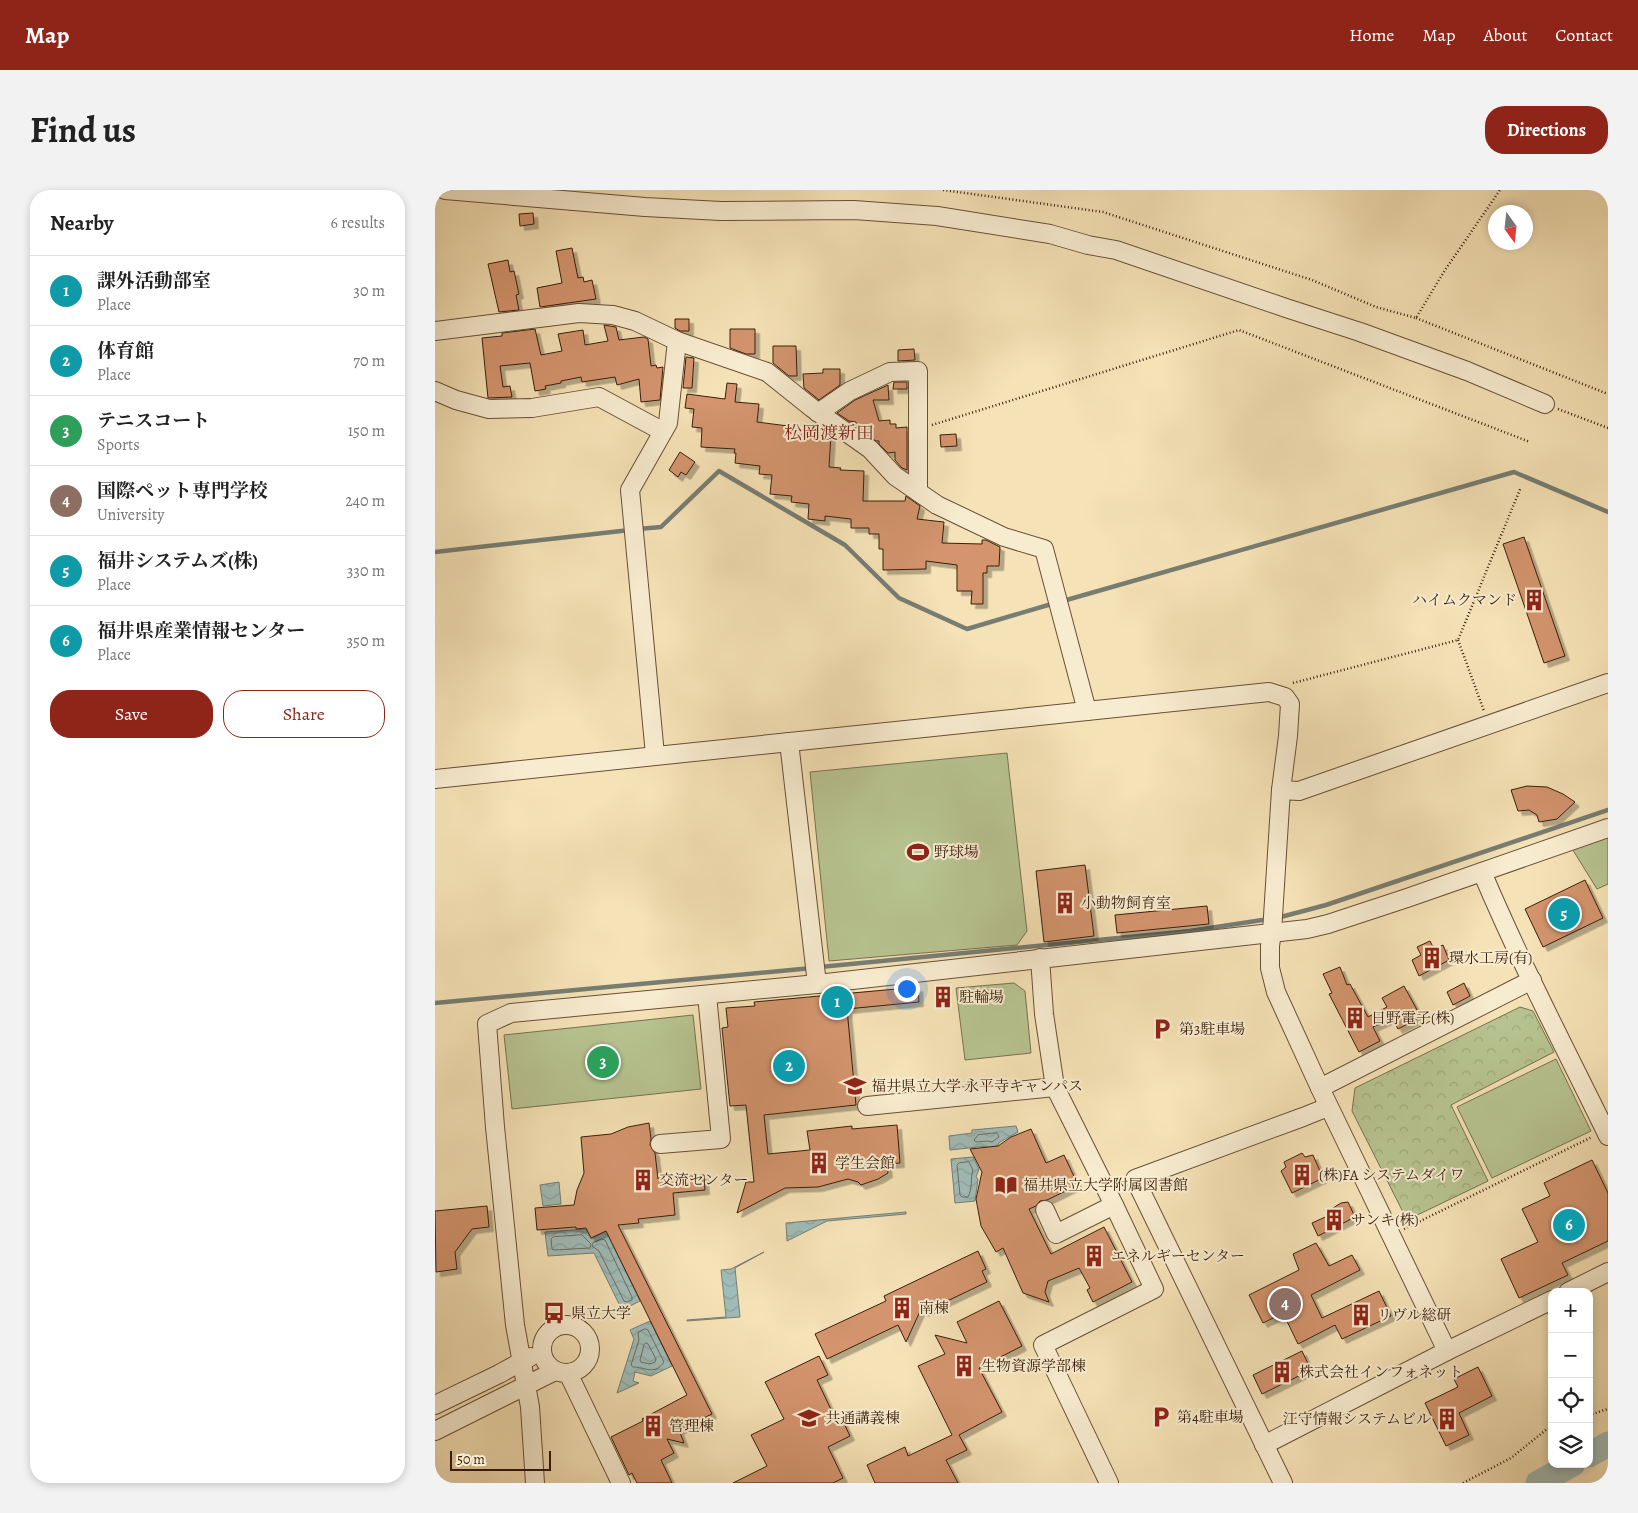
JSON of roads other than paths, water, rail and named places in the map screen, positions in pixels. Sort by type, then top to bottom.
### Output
[{"type":"street","points":[[445,190],[645,207],[721,211],[854,210],[900,213],[937,216],[1050,234],[1088,245],[1117,250],[1360,332],[1467,371],[1545,404]]},
{"type":"street","points":[[435,330],[579,313],[613,315],[635,321],[677,341],[767,372],[818,413],[870,449],[895,476],[937,505],[1004,537],[1044,549],[1087,711]]},
{"type":"street","points":[[655,756],[630,490],[668,423],[677,341]]},
{"type":"street","points":[[818,413],[850,391],[890,372],[918,371],[918,492]]},
{"type":"street","points":[[435,391],[456,400],[489,409],[531,408],[599,396],[662,431]]},
{"type":"street","points":[[1281,790],[1299,791],[1608,683]]},
{"type":"street","points":[[435,779],[1269,692],[1285,697],[1290,704],[1290,715],[1281,790],[1270,968],[1276,992],[1320,1088],[1447,1350]]},
{"type":"street","points":[[789,742],[817,984]]},
{"type":"street","points":[[535,1483],[530,1407],[515,1325],[496,1137],[487,1024],[511,1013],[817,984],[1273,932],[1307,930],[1608,828]]},
{"type":"street","points":[[1482,872],[1495,904],[1532,980],[1600,1137]]},
{"type":"street","points":[[1039,958],[1044,1014],[1055,1087],[1154,1289],[1043,1345],[1109,1483]]},
{"type":"street","points":[[1320,1088],[1532,980]]},
{"type":"street","points":[[660,1144],[721,1139],[707,995]]},
{"type":"street","points":[[867,1106],[1055,1087]]},
{"type":"street","points":[[1283,1483],[1135,1179],[1329,1107]]},
{"type":"street","points":[[1045,1210],[1056,1234],[1114,1204]]},
{"type":"street","points":[[1576,1288],[1608,1272]]},
{"type":"street","points":[[1264,1445],[1447,1350],[1548,1302]]},
{"type":"street","points":[[435,1430],[526,1385],[561,1372],[579,1369],[589,1356],[590,1348],[588,1340],[580,1330],[573,1326],[562,1325],[554,1328],[546,1335],[542,1351],[544,1359],[548,1366],[561,1372],[621,1483]]},
{"type":"street","points":[[435,1405],[542,1351]]},
{"type":"water","points":[[1016,1126],[1018,1132],[1000,1142],[988,1156],[987,1146],[950,1150],[949,1136],[972,1133],[972,1130]]},
{"type":"water","points":[[973,1157],[979,1169],[976,1177],[978,1179],[975,1201],[955,1203],[951,1159]]},
{"type":"water","points":[[559,1182],[561,1204],[543,1206],[540,1185]]},
{"type":"water","points":[[906,1212],[906,1214],[827,1221],[787,1241],[786,1223]]},
{"type":"water","points":[[586,1229],[591,1239],[606,1231],[640,1301],[622,1310],[594,1253],[548,1256],[545,1232]]},
{"type":"water","points":[[764,1252],[735,1268],[740,1317],[687,1321],[726,1317],[721,1270],[731,1269]]},
{"type":"water","points":[[650,1321],[672,1366],[651,1376],[635,1372],[633,1381],[639,1383],[617,1393],[634,1339],[630,1330]]},
{"type":"waterway","points":[[638,529],[661,527],[719,471],[845,545],[899,598],[967,629],[1055,603]]},
{"type":"waterway","points":[[1063,601],[1514,472],[1608,512]]},
{"type":"waterway","points":[[435,552],[630,530]]},
{"type":"waterway","points":[[1277,918],[1326,905],[1608,810]]},
{"type":"waterway","points":[[820,967],[1190,931],[1269,919]]},
{"type":"waterway","points":[[435,1003],[812,968]]},
{"type":"waterway","points":[[1593,1453],[1608,1444]]},
{"type":"waterway","points":[[1538,1483],[1566,1468]]},
{"type":"place","name":"ハイムクマンド","points":[[1534,600]]},
{"type":"place","name":"野球場","points":[[918,852]]},
{"type":"place","name":"小動物飼育室","points":[[1065,903]]},
{"type":"place","name":"福井システムズ(株)","points":[[1564,914]]},
{"type":"place","name":"環水工房(有)","points":[[1432,958]]},
{"type":"place","name":"駐輪場","points":[[943,997]]},
{"type":"place","name":"課外活動部室","points":[[837,1002]]},
{"type":"place","name":"日野電子(株)","points":[[1355,1018]]},
{"type":"place","name":"第3駐車場","points":[[1162,1029]]},
{"type":"place","name":"テニスコート","points":[[603,1062]]},
{"type":"place","name":"体育館","points":[[789,1066]]},
{"type":"place","name":"福井県立大学 永平寺キャンパス","points":[[855,1086]]},
{"type":"place","name":"学生会館","points":[[819,1163]]},
{"type":"place","name":"(株)FA システムダイワ","points":[[1302,1175]]},
{"type":"place","name":"交流センター","points":[[643,1180]]},
{"type":"place","name":"福井県立大学附属図書館","points":[[1006,1185]]},
{"type":"place","name":"サンキ(株)","points":[[1334,1220]]},
{"type":"place","name":"福井県産業情報センター","points":[[1569,1225]]},
{"type":"place","name":"エネルギーセンター","points":[[1094,1256]]},
{"type":"place","name":"国際ペット専門学校","points":[[1285,1304]]},
{"type":"place","name":"南棟","points":[[902,1308]]},
{"type":"place","name":"県立大学","points":[[554,1313]]},
{"type":"place","name":"リヴル総研","points":[[1361,1315]]},
{"type":"place","name":"生物資源学部棟","points":[[964,1366]]},
{"type":"place","name":"株式会社インフォネット","points":[[1282,1372]]},
{"type":"place","name":"第4駐車場","points":[[1161,1417]]},
{"type":"place","name":"共通講義棟","points":[[809,1418]]},
{"type":"place","name":"江守情報システムビル","points":[[1447,1419]]},
{"type":"place","name":"管理棟","points":[[653,1426]]},
{"type":"district","name":"松岡渡新田","points":[[829,433]]}]
